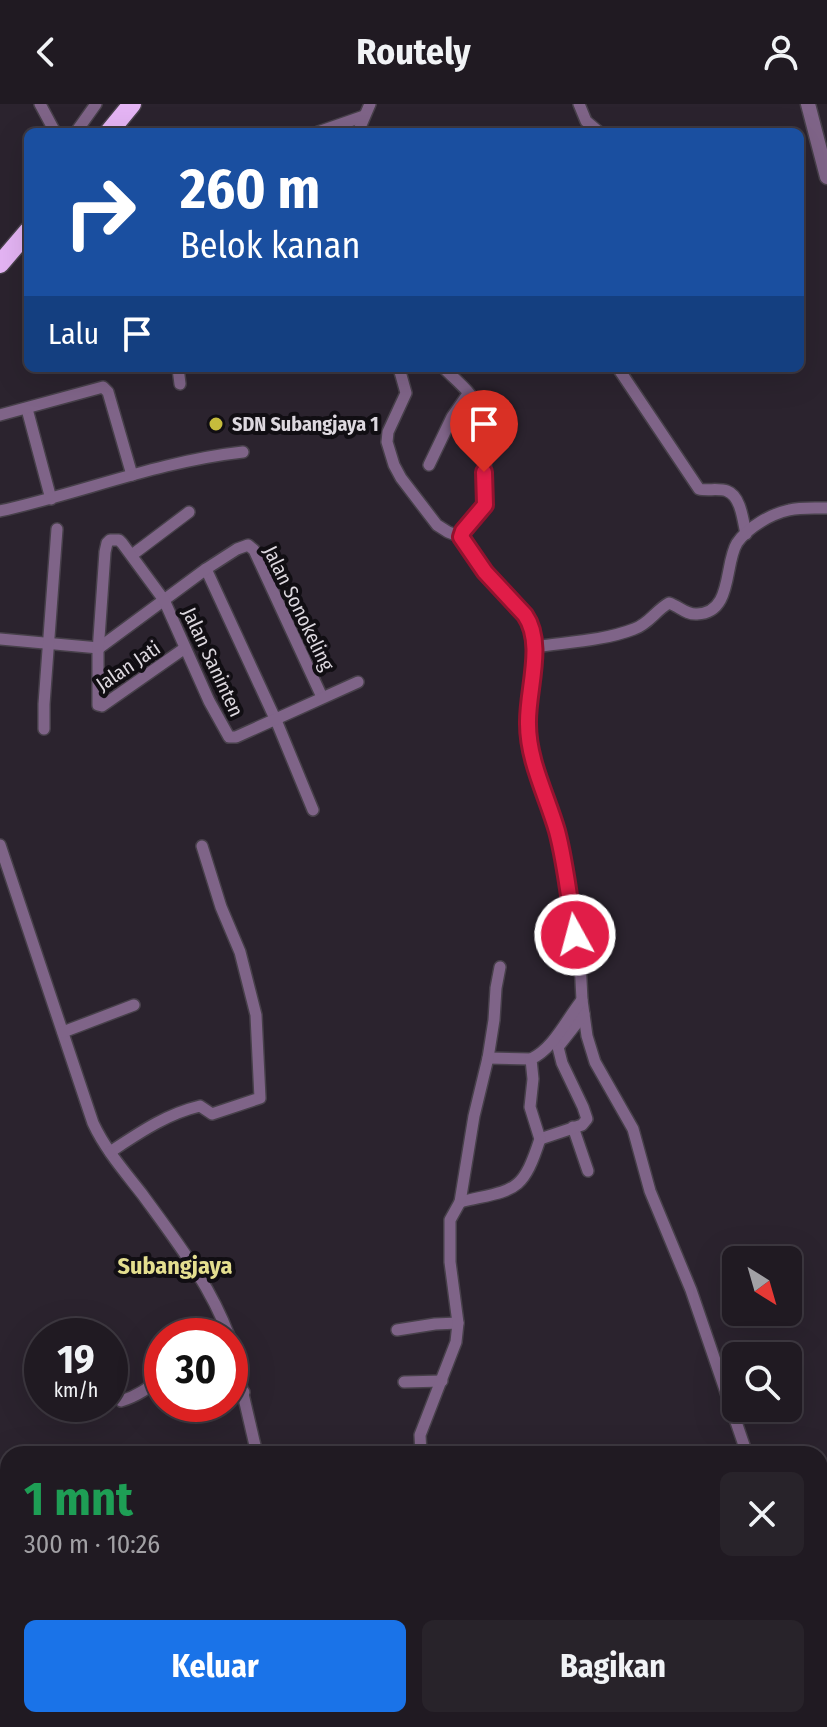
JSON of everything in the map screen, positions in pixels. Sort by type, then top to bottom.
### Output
[{"type":"highway","points":[[112,128],[126,106]]},
{"type":"highway","points":[[0,264],[24,236]]},
{"type":"street","points":[[40,104],[53,128]]},
{"type":"street","points":[[79,128],[96,104]]},
{"type":"street","points":[[360,128],[370,104]]},
{"type":"street","points":[[579,104],[586,121],[594,128]]},
{"type":"street","points":[[808,104],[827,177]]},
{"type":"street","points":[[330,128],[364,116]]},
{"type":"street","points":[[178,372],[180,384]]},
{"type":"street","points":[[400,372],[406,393],[388,432],[387,442],[401,478],[437,525],[461,537],[485,572],[519,608],[534,635],[528,706],[529,743],[557,831],[567,879],[580,961],[587,1036],[595,1062],[633,1129],[650,1191],[691,1290],[744,1446]]},
{"type":"street","points":[[448,372],[478,408],[483,445],[485,500],[482,511],[461,537]]},
{"type":"street","points":[[621,372],[697,487],[700,490],[728,491],[732,495],[739,506],[746,534]]},
{"type":"street","points":[[0,415],[98,388],[106,389],[132,475]]},
{"type":"street","points":[[429,465],[452,417],[468,394]]},
{"type":"street","points":[[27,409],[51,499]]},
{"type":"street","points":[[0,511],[132,475],[243,452]]},
{"type":"street","points":[[534,647],[605,637],[634,629],[669,603],[688,613],[708,611],[724,593],[737,544],[746,534],[764,520],[789,510],[827,508]]},
{"type":"street","points":[[99,648],[107,543],[119,540],[132,555],[189,512]]},
{"type":"street","points":[[44,729],[57,529]]},
{"type":"street","name":"Jalan Sonokeling","points":[[206,569],[237,549],[248,545],[254,550],[322,697]]},
{"type":"street","name":"Jalan Saninten","points":[[132,555],[164,600],[222,727],[232,738],[275,719]]},
{"type":"street","points":[[0,639],[99,648],[206,569],[313,810]]},
{"type":"street","name":"Jalan Jati","points":[[99,648],[98,702],[101,706],[185,648]]},
{"type":"street","points":[[275,719],[358,682]]},
{"type":"street","points":[[0,845],[93,1123],[110,1152],[183,1253],[221,1318]]},
{"type":"street","points":[[110,1152],[183,1110],[202,1106],[212,1114],[260,1098],[256,1015],[240,952],[221,907],[202,846]]},
{"type":"street","points":[[421,1446],[420,1435],[456,1342],[458,1323],[450,1262],[450,1220],[460,1202],[474,1116],[488,1058],[500,967]]},
{"type":"street","points":[[553,1048],[582,1000]]},
{"type":"street","points":[[63,1032],[134,1005]]},
{"type":"street","points":[[488,1058],[531,1059],[541,1055],[553,1048],[584,1014]]},
{"type":"street","points":[[540,1139],[586,1122],[586,1113],[553,1048]]},
{"type":"street","points":[[460,1202],[500,1193],[518,1184],[529,1168],[540,1139],[530,1107],[533,1079],[531,1059]]},
{"type":"street","points":[[573,1127],[588,1171]]},
{"type":"street","points":[[397,1330],[458,1323]]},
{"type":"street","points":[[404,1382],[442,1381]]},
{"type":"street","points":[[248,1411],[255,1446]]},
{"type":"place","name":"SDN Subangjaya 1","points":[[216,424]]},
{"type":"district","name":"Subangjaya","points":[[175,1266]]},
{"type":"route","points":[[484,472],[485,505],[461,537],[485,572],[525,615],[534,635],[528,706],[529,743],[557,831],[575,935]]}]
